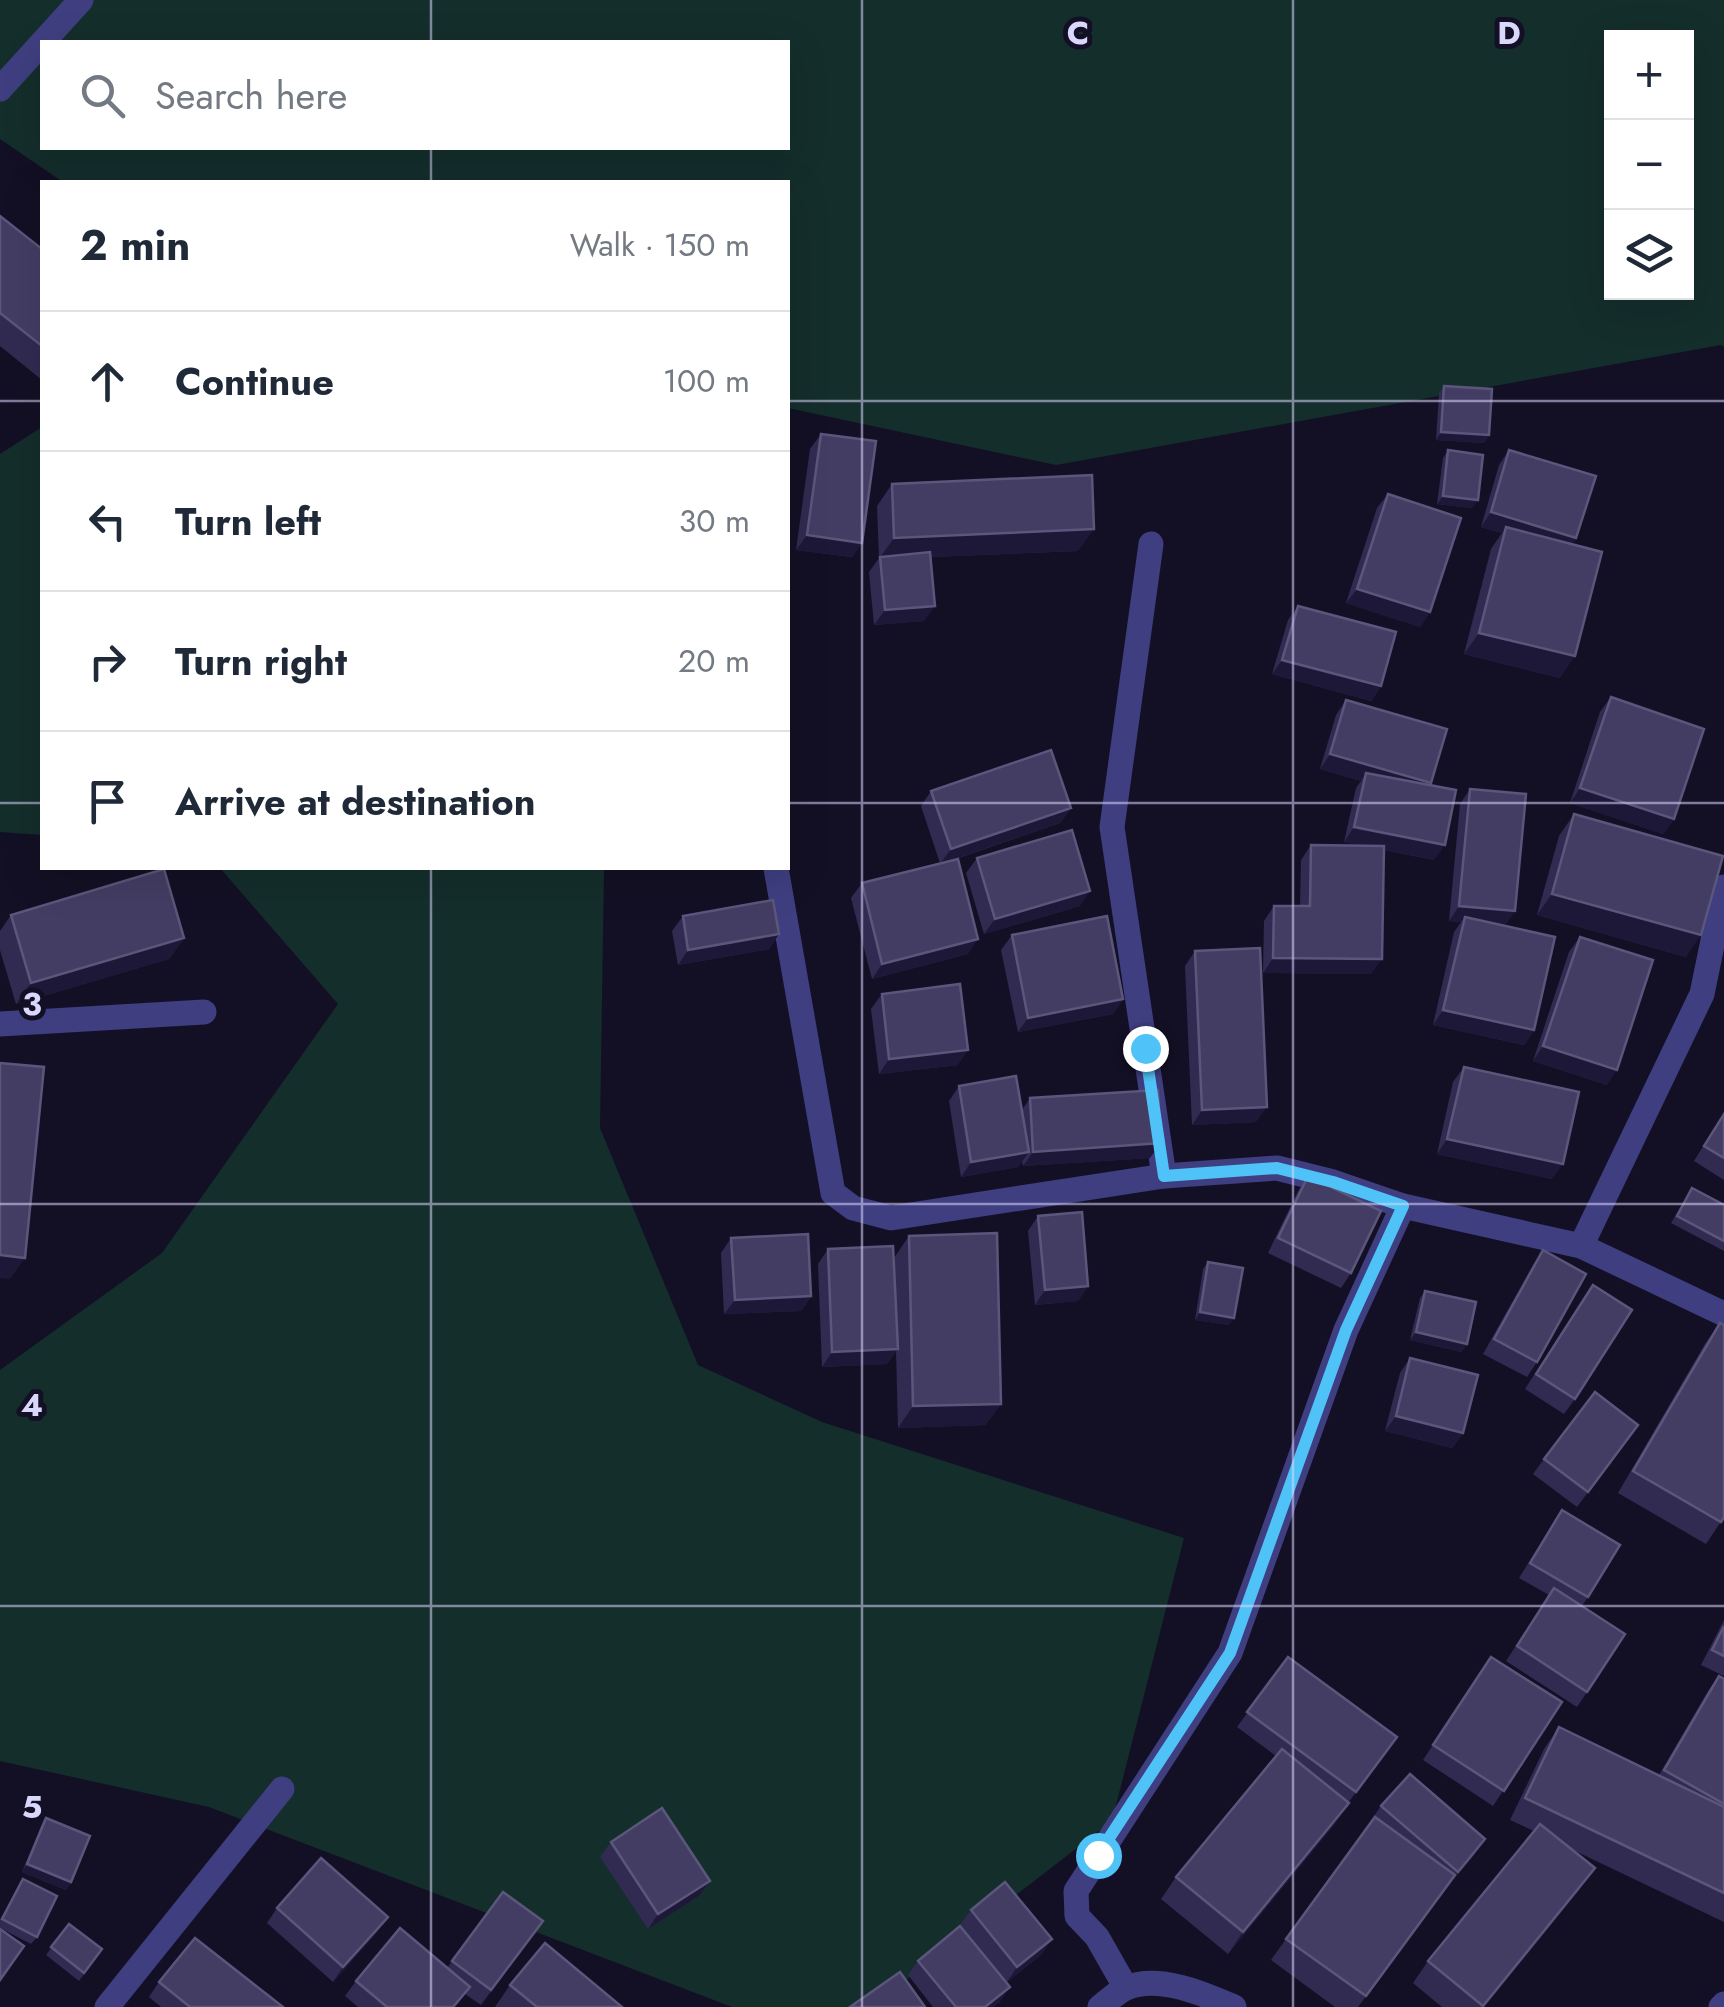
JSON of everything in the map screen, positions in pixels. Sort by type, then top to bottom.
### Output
[{"type":"street","points":[[45,40],[81,0]]},
{"type":"street","points":[[0,89],[40,45]]},
{"type":"street","points":[[1151,544],[1112,827],[1164,1176]]},
{"type":"street","points":[[776,870],[833,1193],[853,1208],[891,1218],[1164,1176],[1277,1168],[1403,1206],[1581,1246],[1724,1314]]},
{"type":"street","points":[[1581,1246],[1702,994],[1724,887]]},
{"type":"street","points":[[0,1024],[204,1012]]},
{"type":"street","points":[[1126,1988],[1098,1937],[1077,1916],[1076,1890],[1230,1653],[1346,1330],[1403,1206]]},
{"type":"street","points":[[106,2007],[282,1790]]},
{"type":"street","points":[[1100,2007],[1126,1988],[1157,1983],[1196,1990],[1234,2007]]},
{"type":"green space","points":[[0,0],[1724,0],[1724,347],[1056,465],[790,408],[790,180],[60,180],[0,139]]},
{"type":"green space","points":[[40,428],[40,835],[0,832],[0,454]]},
{"type":"green space","points":[[222,870],[604,870],[600,1128],[698,1365],[822,1422],[1184,1538],[1112,1821],[871,2007],[732,2007],[209,1807],[0,1761],[0,1370],[162,1253],[338,1004]]},
{"type":"building","points":[[0,216],[40,247],[40,344],[0,313]]},
{"type":"building","points":[[1444,386],[1492,389],[1489,435],[1441,432]]},
{"type":"building","points":[[821,434],[876,441],[862,543],[807,535]]},
{"type":"building","points":[[1448,450],[1483,455],[1478,500],[1443,496]]},
{"type":"building","points":[[1509,450],[1596,476],[1576,538],[1491,512]]},
{"type":"building","points":[[1092,475],[1094,529],[894,538],[892,484]]},
{"type":"building","points":[[1388,494],[1461,518],[1430,612],[1357,589]]},
{"type":"building","points":[[1506,527],[1602,552],[1575,656],[1479,633]]},
{"type":"building","points":[[930,552],[935,606],[885,610],[880,557]]},
{"type":"building","points":[[1298,606],[1396,632],[1381,686],[1282,660]]},
{"type":"building","points":[[1611,697],[1704,729],[1674,819],[1580,788]]},
{"type":"building","points":[[1346,700],[1447,729],[1431,783],[1330,754]]},
{"type":"building","points":[[1051,750],[1071,808],[951,849],[931,791]]},
{"type":"building","points":[[1366,773],[1456,790],[1445,845],[1354,827]]},
{"type":"building","points":[[1470,789],[1526,794],[1515,911],[1459,906]]},
{"type":"building","points":[[1574,814],[1723,856],[1701,935],[1552,894]]},
{"type":"building","points":[[1072,830],[1090,891],[995,919],[977,858]]},
{"type":"building","points":[[1311,845],[1384,846],[1382,959],[1273,958],[1274,906],[1310,906]]},
{"type":"building","points":[[958,859],[978,939],[882,964],[862,883]]},
{"type":"building","points":[[164,870],[184,938],[31,983],[11,915]]},
{"type":"building","points":[[773,900],[779,934],[688,950],[683,916]]},
{"type":"building","points":[[1107,916],[1123,999],[1028,1018],[1012,935]]},
{"type":"building","points":[[1465,917],[1555,937],[1534,1030],[1443,1010]]},
{"type":"building","points":[[1580,937],[1653,960],[1617,1070],[1543,1046]]},
{"type":"building","points":[[1260,948],[1267,1107],[1202,1110],[1195,951]]},
{"type":"building","points":[[960,984],[968,1050],[889,1059],[882,994]]},
{"type":"building","points":[[0,1063],[44,1067],[25,1258],[0,1255]]},
{"type":"building","points":[[1464,1067],[1579,1092],[1563,1164],[1447,1139]]},
{"type":"building","points":[[1016,1076],[1029,1152],[971,1162],[959,1086]]},
{"type":"building","points":[[1158,1090],[1161,1143],[1033,1152],[1030,1098]]},
{"type":"building","points":[[1724,1114],[1724,1158],[1704,1146]]},
{"type":"building","points":[[1308,1176],[1381,1211],[1351,1273],[1278,1238]]},
{"type":"building","points":[[1692,1188],[1724,1205],[1724,1241],[1677,1216]]},
{"type":"building","points":[[1082,1212],[1088,1286],[1045,1290],[1038,1216]]},
{"type":"building","points":[[997,1233],[1001,1404],[913,1406],[909,1236]]},
{"type":"building","points":[[808,1234],[811,1296],[735,1300],[731,1238]]},
{"type":"building","points":[[893,1246],[898,1349],[832,1352],[828,1249]]},
{"type":"building","points":[[1543,1250],[1586,1274],[1537,1362],[1494,1339]]},
{"type":"building","points":[[1208,1262],[1243,1268],[1234,1318],[1200,1312]]},
{"type":"building","points":[[1593,1285],[1632,1310],[1575,1399],[1536,1374]]},
{"type":"building","points":[[1425,1291],[1476,1302],[1467,1344],[1416,1332]]},
{"type":"building","points":[[1720,1323],[1724,1325],[1721,1522],[1633,1471]]},
{"type":"building","points":[[1410,1358],[1478,1375],[1463,1433],[1396,1416]]},
{"type":"building","points":[[1595,1392],[1638,1425],[1588,1492],[1544,1459]]},
{"type":"building","points":[[1562,1510],[1620,1545],[1588,1597],[1530,1563]]},
{"type":"building","points":[[1554,1588],[1625,1634],[1587,1692],[1517,1646]]},
{"type":"building","points":[[1724,1626],[1724,1656],[1712,1650]]},
{"type":"building","points":[[1288,1657],[1397,1737],[1356,1792],[1247,1712]]},
{"type":"building","points":[[1491,1657],[1562,1702],[1504,1791],[1433,1745]]},
{"type":"building","points":[[1719,1676],[1724,1679],[1724,1804],[1664,1770]]},
{"type":"building","points":[[1559,1727],[1724,1807],[1724,1893],[1525,1798]]},
{"type":"building","points":[[1282,1749],[1349,1803],[1243,1932],[1176,1877]]},
{"type":"building","points":[[1410,1774],[1485,1839],[1458,1872],[1381,1806]]},
{"type":"building","points":[[662,1808],[710,1881],[658,1914],[611,1842]]},
{"type":"building","points":[[1375,1817],[1455,1875],[1366,1996],[1286,1939]]},
{"type":"building","points":[[46,1818],[90,1836],[71,1882],[27,1864]]},
{"type":"building","points":[[1540,1824],[1595,1868],[1483,2006],[1428,1961]]},
{"type":"building","points":[[321,1858],[388,1917],[343,1967],[277,1908]]},
{"type":"building","points":[[23,1879],[57,1896],[37,1937],[2,1919]]},
{"type":"building","points":[[1005,1882],[1052,1939],[1017,1967],[971,1910]]},
{"type":"building","points":[[503,1892],[543,1921],[491,1990],[452,1961]]},
{"type":"building","points":[[69,1924],[102,1949],[84,1973],[51,1947]]},
{"type":"building","points":[[960,1926],[1010,1987],[985,2007],[956,2007],[918,1961]]},
{"type":"building","points":[[400,1928],[470,1987],[453,2007],[387,2007],[356,1981]]},
{"type":"building","points":[[0,1929],[24,1946],[0,1980]]},
{"type":"building","points":[[195,1938],[283,2007],[190,2007],[159,1982]]},
{"type":"building","points":[[545,1943],[622,2007],[537,2007],[510,1985]]},
{"type":"building","points":[[900,1972],[925,2007],[850,2007]]},
{"type":"route","points":[[1098,1855],[1230,1653],[1346,1330],[1403,1206],[1277,1168],[1164,1176],[1145,1048]]}]
